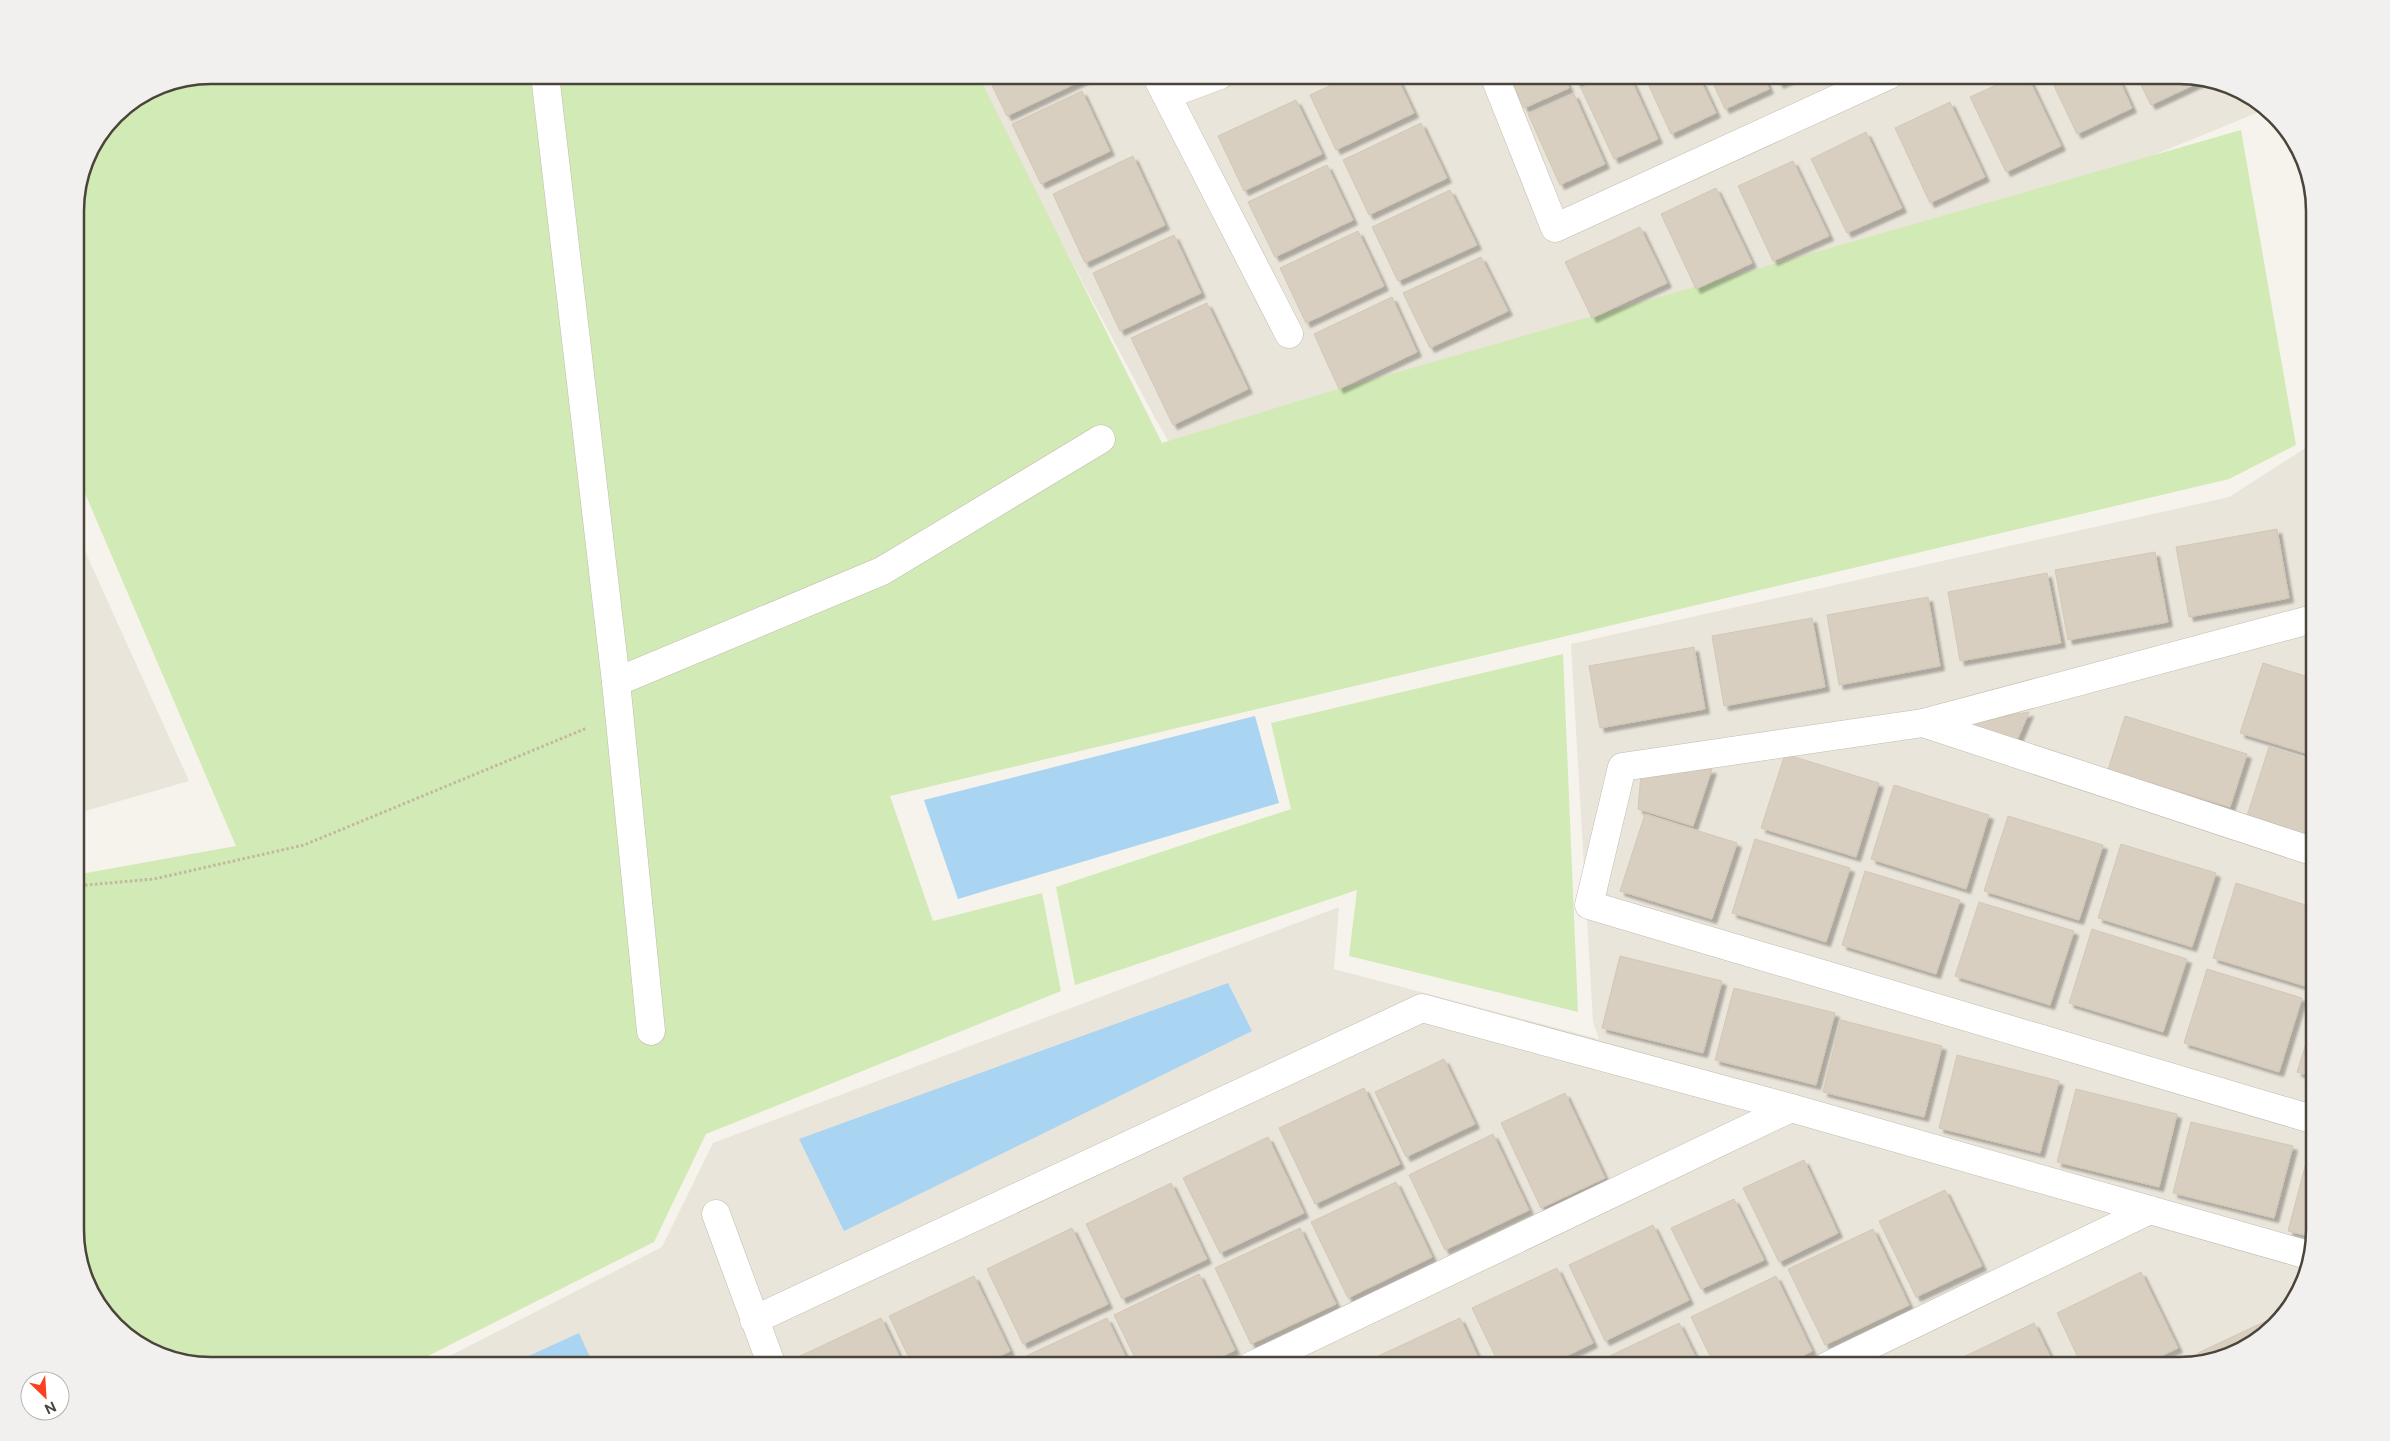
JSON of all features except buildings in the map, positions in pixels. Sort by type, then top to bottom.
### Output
[{"type":"street","points":[[546,84],[620,714],[651,1030]]},
{"type":"street","points":[[1498,84],[1555,228],[1869,84]]},
{"type":"street","points":[[1161,85],[1289,334]]},
{"type":"street","points":[[616,682],[882,571],[1101,439]]},
{"type":"street","points":[[2306,621],[1923,723],[1622,767],[1589,905],[2306,1117]]},
{"type":"street","points":[[1923,723],[2306,849]]},
{"type":"street","points":[[754,1320],[1422,1008],[1791,1108],[2304,1254]]},
{"type":"street","points":[[1270,1357],[1791,1108]]},
{"type":"street","points":[[1846,1357],[2150,1210]]},
{"type":"street","points":[[716,1214],[768,1357]]},
{"type":"path","points":[[84,885],[154,879],[304,845],[620,714]]},
{"type":"shaded area","points":[[977,84],[2179,84],[2196,85],[2228,93],[2259,112],[1824,290],[1196,489],[1155,418]]},
{"type":"shaded area","points":[[2306,448],[2305,1247],[2297,1279],[2280,1307],[2256,1331],[2228,1348],[2196,1356],[2179,1357],[448,1357],[662,1247],[713,1143],[1339,907],[1334,969],[1599,1039],[1593,1022],[1571,644],[2229,497]]},
{"type":"shaded area","points":[[84,549],[189,781],[84,811]]},
{"type":"green space","points":[[203,84],[982,84],[1162,443],[1318,395],[2241,130],[2296,445],[2229,479],[890,796],[933,921],[1042,893],[1061,991],[706,1134],[654,1242],[426,1357],[211,1357],[178,1353],[162,1348],[147,1340],[121,1320],[105,1301],[91,1271],[86,1255],[84,1238],[84,873],[236,846],[84,491],[84,203],[88,178],[97,155],[115,127],[140,105],[170,91],[186,86]]},
{"type":"green space","points":[[1563,654],[1578,1012],[1349,956],[1357,890],[1075,985],[1056,887],[1291,809],[1271,723]]},
{"type":"water","points":[[1255,716],[1279,803],[958,899],[924,800]]},
{"type":"water","points":[[1228,983],[1252,1031],[844,1231],[799,1139]]},
{"type":"water","points":[[579,1333],[590,1357],[527,1357]]}]
